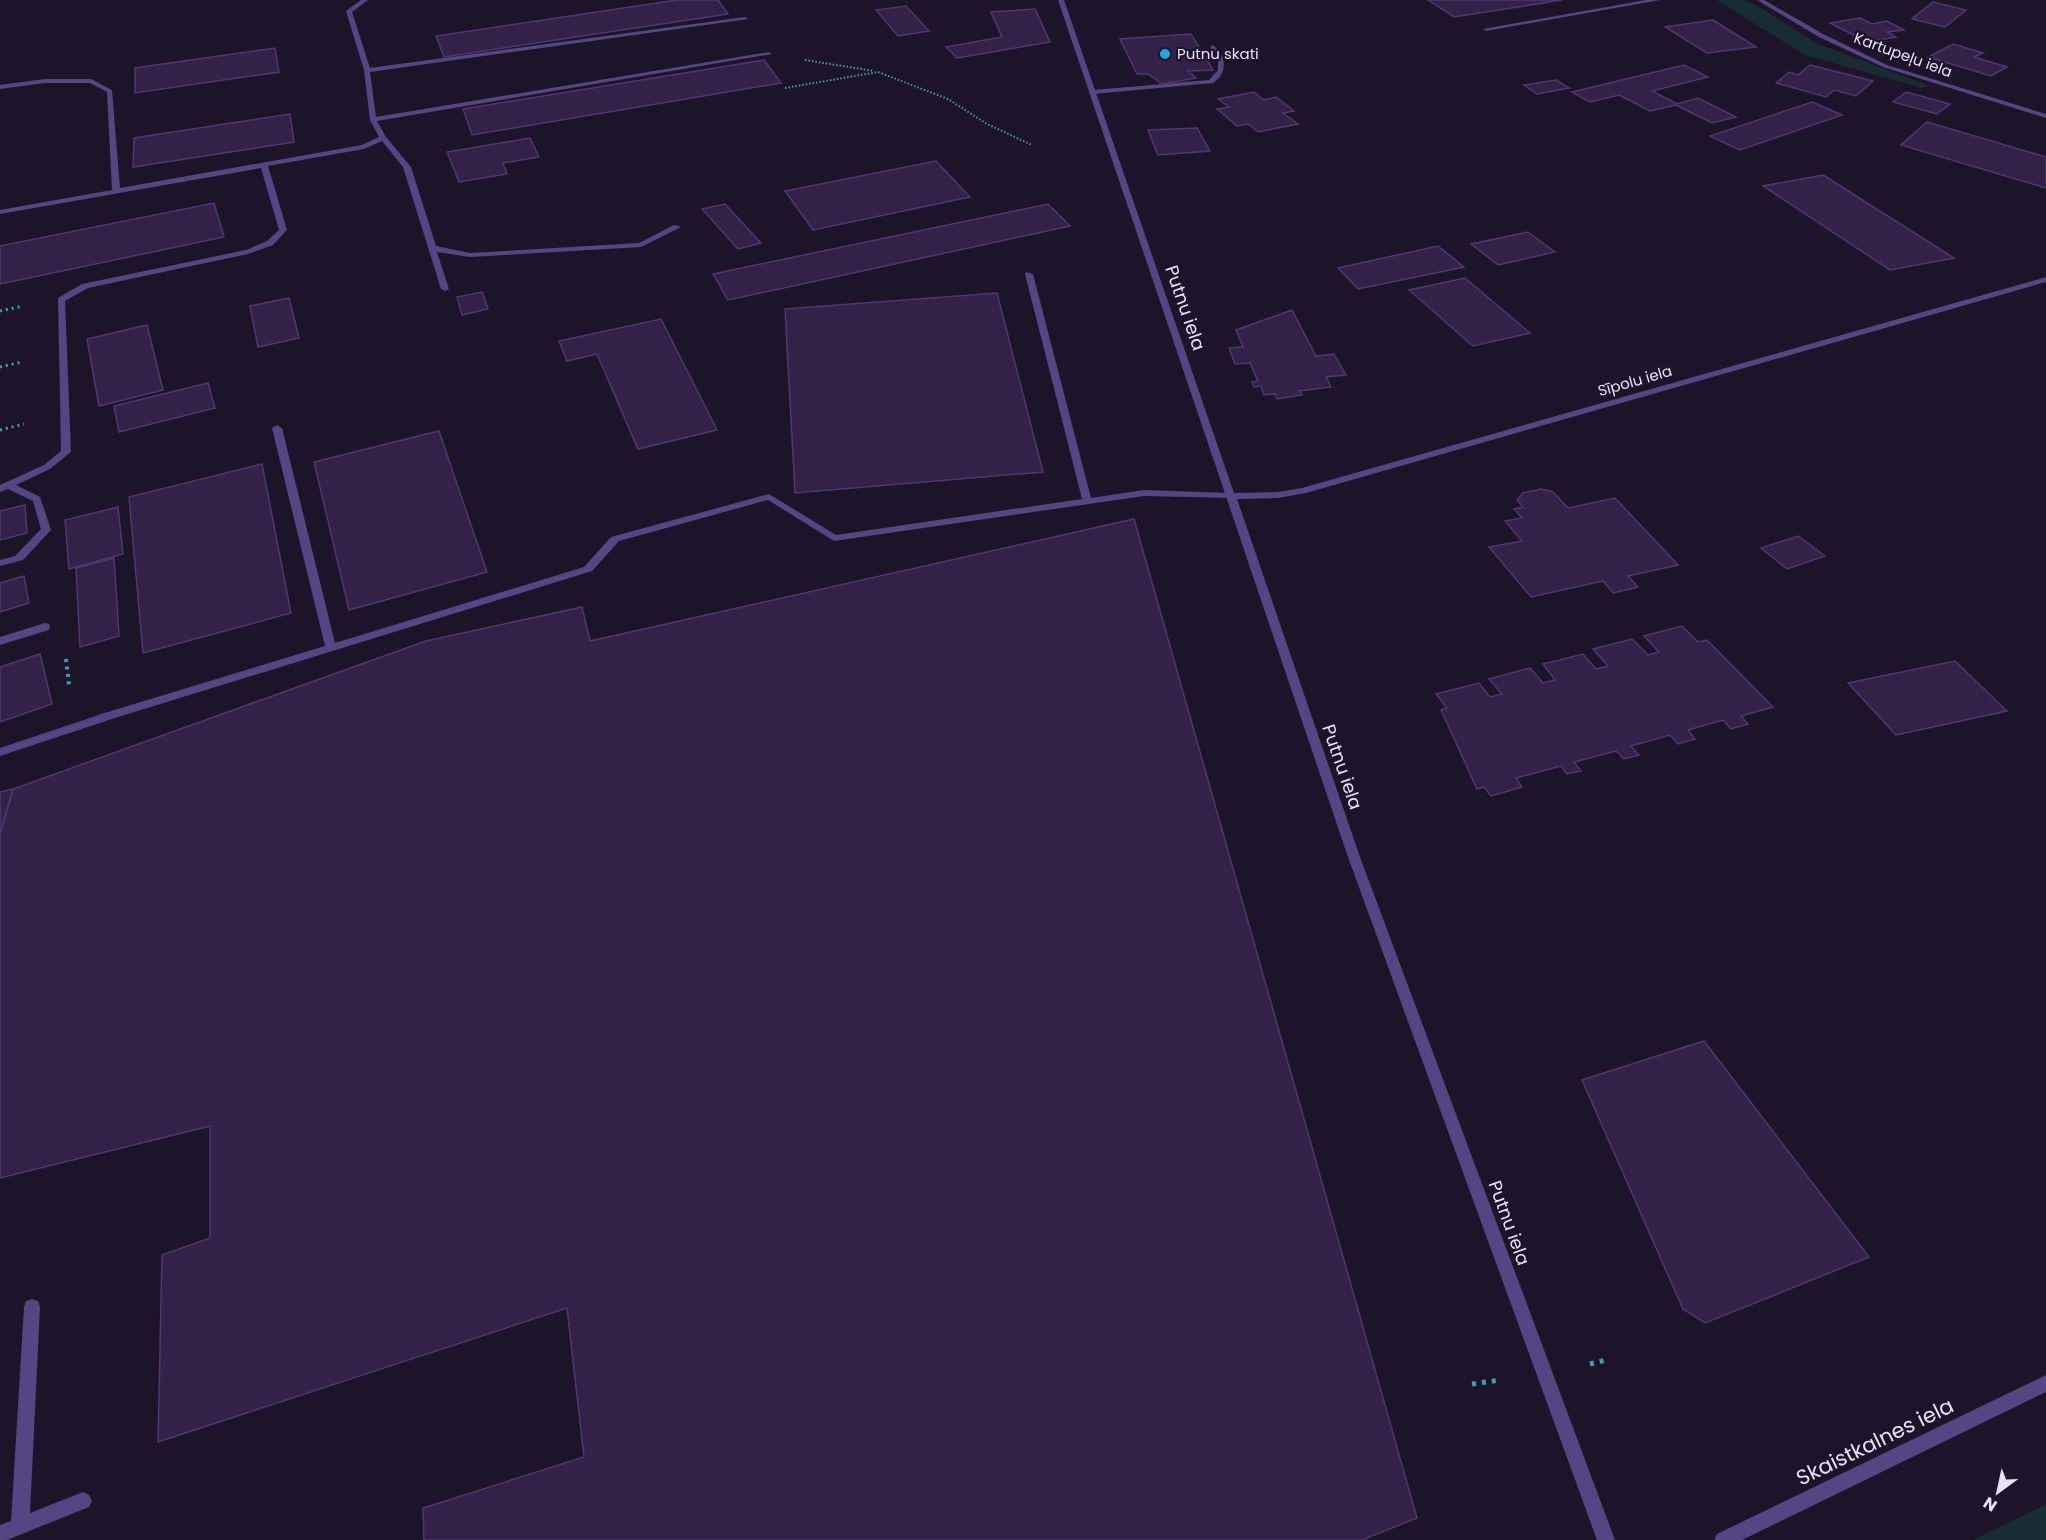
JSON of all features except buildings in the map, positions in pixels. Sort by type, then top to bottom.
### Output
[{"type":"street","points":[[365,0],[349,11],[367,70],[373,120],[382,138],[407,167],[445,289]]},
{"type":"street","name":"Putnu iela","points":[[1061,0],[1354,857],[1606,1540]]},
{"type":"street","points":[[1486,28],[1657,0]]},
{"type":"street","name":"Kartupeļu iela","points":[[1760,0],[1831,42],[1860,56],[1885,66],[2046,116]]},
{"type":"street","points":[[367,70],[745,19]]},
{"type":"street","points":[[1092,92],[1211,82],[1218,78],[1223,70],[1222,63],[1213,47]]},
{"type":"street","points":[[373,120],[769,54]]},
{"type":"street","points":[[0,87],[45,81],[91,81],[110,91],[116,191]]},
{"type":"street","points":[[0,212],[364,147],[382,138]]},
{"type":"street","points":[[4,488],[47,467],[66,452],[61,300],[85,286],[248,252],[270,243],[283,230],[264,165]]},
{"type":"street","points":[[431,248],[470,255],[640,245],[677,227]]},
{"type":"street","points":[[1029,274],[1087,501]]},
{"type":"street","name":"Sīpolu iela","points":[[0,752],[102,718],[588,569],[615,539],[769,497],[834,538],[1144,493],[1229,496],[1278,495],[1302,491],[2046,279]]},
{"type":"street","points":[[278,428],[331,648]]},
{"type":"street","points":[[0,563],[19,558],[46,530],[37,499],[4,488]]},
{"type":"street","points":[[0,641],[45,627]]},
{"type":"street","points":[[20,1526],[32,1307]]},
{"type":"street","name":"Skaistkalnes iela","points":[[1723,1540],[2046,1383]]},
{"type":"street","points":[[0,1534],[83,1502]]},
{"type":"path","points":[[782,88],[878,72],[948,99],[987,124],[1032,146]]},
{"type":"path","points":[[0,430],[6,428]]},
{"type":"path","points":[[45,627],[66,656],[74,727]]},
{"type":"shaded area","points":[[1717,0],[1742,0],[1756,5],[1818,44],[1930,86],[1922,88],[1805,55]]},
{"type":"shaded area","points":[[2046,1504],[2046,1540],[1973,1540]]},
{"type":"place","name":"Putnu skati","points":[[1165,54]]}]
